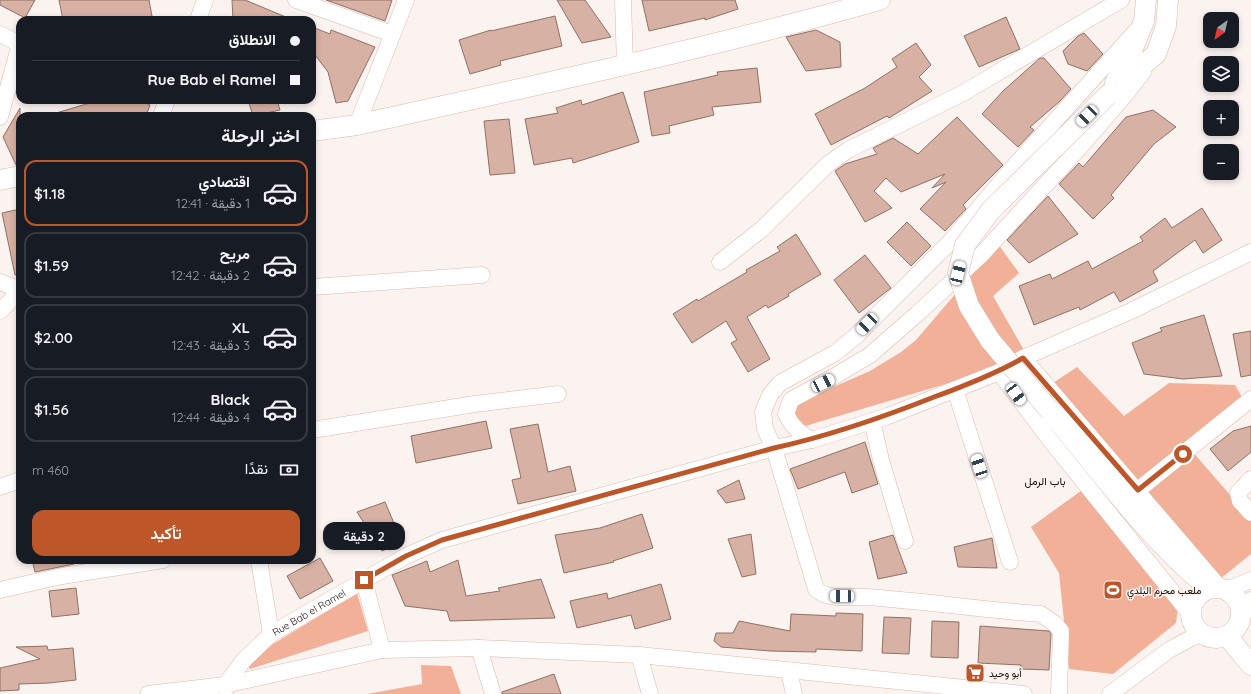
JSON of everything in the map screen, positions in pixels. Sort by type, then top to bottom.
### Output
[{"type":"street","points":[[199,16],[205,0]]},
{"type":"street","points":[[296,0],[392,34]]},
{"type":"street","points":[[357,125],[406,0]]},
{"type":"street","points":[[623,0],[625,66]]},
{"type":"street","points":[[813,19],[844,0]]},
{"type":"street","points":[[316,130],[357,125],[625,66],[813,19],[880,0]]},
{"type":"street","points":[[720,262],[762,228],[828,164],[848,150],[963,93],[1121,0]]},
{"type":"street","points":[[1108,95],[1129,58],[1144,21],[1146,0]]},
{"type":"street","points":[[812,440],[798,431],[790,422],[786,414],[790,400],[870,355],[982,254],[1126,95],[1156,54],[1166,26],[1168,0]]},
{"type":"street","points":[[1059,694],[1061,631],[1055,624],[1041,614],[866,597],[829,596],[816,589],[774,448],[765,428],[763,412],[770,395],[780,383],[835,353],[856,336],[950,242],[1017,163],[1116,55],[1144,21]]},
{"type":"street","points":[[0,34],[16,42]]},
{"type":"street","points":[[1156,54],[1108,95],[991,210],[965,245],[958,273],[969,306],[990,340],[1145,525],[1198,579],[1219,588],[1239,602],[1240,628],[1251,665]]},
{"type":"street","points":[[0,117],[16,59]]},
{"type":"street","points":[[0,180],[16,177]]},
{"type":"street","name":"Rue Bab el Ramel","points":[[227,689],[243,661],[271,634],[406,556],[442,540],[774,448],[812,440],[872,421],[999,372],[1023,358],[1131,311],[1251,252]]},
{"type":"street","points":[[316,287],[482,275]]},
{"type":"street","points":[[0,282],[16,289]]},
{"type":"street","points":[[0,311],[16,295]]},
{"type":"street","points":[[1023,358],[1138,490],[1219,588]]},
{"type":"street","points":[[999,372],[1050,440],[1194,617],[1214,638],[1240,628],[1251,600]]},
{"type":"street","points":[[955,389],[1010,562]]},
{"type":"street","points":[[316,429],[475,404],[558,394]]},
{"type":"street","points":[[1138,490],[1251,399]]},
{"type":"street","points":[[872,421],[880,460],[905,541]]},
{"type":"street","points":[[1251,479],[1238,493],[1240,501],[1251,513]]},
{"type":"street","points":[[0,487],[16,481]]},
{"type":"street","points":[[1145,525],[1188,588],[1194,617]]},
{"type":"street","points":[[0,590],[62,576],[138,564]]},
{"type":"street","points":[[260,564],[271,634]]},
{"type":"street","points":[[364,580],[382,650]]},
{"type":"street","points":[[1110,694],[1169,650],[1189,626],[1194,617],[1202,591],[1251,580]]},
{"type":"street","points":[[479,648],[493,694]]},
{"type":"street","points":[[148,694],[227,689],[382,650],[479,648],[639,655],[1024,694]]},
{"type":"street","points":[[639,655],[650,694]]},
{"type":"street","points":[[789,671],[794,694]]},
{"type":"shaded area","points":[[998,244],[1019,273],[993,296],[1029,359],[802,427],[794,419],[794,404],[870,371],[901,352],[916,340]]},
{"type":"shaded area","points":[[1077,367],[1124,416],[1169,383],[1235,385],[1247,406],[1191,450],[1251,519],[1251,554],[1220,579],[1053,383]]},
{"type":"shaded area","name":"ملعب محرم البلدي","points":[[1085,488],[1178,607],[1176,623],[1113,674],[1069,669],[1059,573],[1031,527]]},
{"type":"shaded area","points":[[357,593],[368,631],[250,669],[245,661]]},
{"type":"shaded area","points":[[421,665],[451,666],[461,694],[367,694],[422,684]]},
{"type":"building","points":[[0,0],[35,0],[26,16],[21,16],[0,5]]},
{"type":"building","points":[[59,0],[149,0],[152,16],[62,16]]},
{"type":"building","points":[[232,0],[245,0],[283,16],[233,16]]},
{"type":"building","points":[[326,0],[392,0],[385,21]]},
{"type":"building","points":[[557,0],[585,0],[611,37],[582,43]]},
{"type":"building","points":[[642,0],[735,0],[738,9],[705,20],[705,18],[649,31]]},
{"type":"building","points":[[555,16],[562,46],[500,61],[501,65],[470,74],[459,40],[491,30]]},
{"type":"building","points":[[1006,17],[1020,49],[979,67],[964,36]]},
{"type":"building","points":[[316,29],[330,34],[331,30],[375,47],[348,101],[336,103],[328,72],[316,56]]},
{"type":"building","points":[[816,30],[840,42],[841,67],[806,71],[786,37]]},
{"type":"building","points":[[1084,33],[1103,54],[1087,71],[1068,64],[1063,51],[1078,36]]},
{"type":"building","points":[[916,43],[931,65],[919,77],[932,91],[889,118],[887,116],[831,145],[815,114],[865,88],[897,67],[892,59]]},
{"type":"building","points":[[1040,58],[1044,58],[1071,89],[1059,102],[1030,127],[1034,130],[1018,147],[982,114],[1003,91]]},
{"type":"building","points":[[757,68],[761,102],[712,107],[714,115],[669,126],[670,133],[652,136],[644,92],[718,75],[717,72]]},
{"type":"building","points":[[623,92],[639,142],[573,163],[572,158],[534,165],[525,119],[558,113],[556,108],[581,100],[582,105]]},
{"type":"building","points":[[86,104],[150,105],[147,112],[59,112]]},
{"type":"building","points":[[249,104],[278,104],[280,110],[271,112],[252,112]]},
{"type":"building","points":[[1153,110],[1176,127],[1154,144],[1111,195],[1114,198],[1093,219],[1059,184],[1079,163],[1083,167],[1126,117]]},
{"type":"building","points":[[16,115],[16,165],[3,137]]},
{"type":"building","points":[[957,117],[1003,165],[963,205],[966,209],[945,231],[920,209],[946,182],[932,188],[945,174],[901,192],[886,178],[874,191],[892,208],[865,222],[835,171],[845,164],[877,154],[873,148],[893,138],[918,154]]},
{"type":"building","points":[[509,119],[515,173],[490,175],[484,121]]},
{"type":"building","points":[[1048,196],[1078,234],[1029,263],[1007,240]]},
{"type":"building","points":[[1202,208],[1222,240],[1203,253],[1195,240],[1153,271],[1158,281],[1120,302],[1114,292],[1080,310],[1079,307],[1034,325],[1019,286],[1050,274],[1052,279],[1088,261],[1092,269],[1143,241],[1140,237],[1165,218],[1172,228]]},
{"type":"building","points":[[16,210],[16,275],[15,275],[2,213]]},
{"type":"building","points":[[907,222],[931,246],[911,266],[887,242]]},
{"type":"building","points":[[796,234],[821,274],[788,294],[789,296],[768,308],[766,305],[747,317],[770,359],[748,372],[731,343],[737,340],[726,321],[692,343],[673,314],[697,299],[698,301],[747,272],[746,270],[780,251],[777,247]]},
{"type":"building","points":[[865,255],[891,288],[859,313],[834,280]]},
{"type":"building","points":[[1204,315],[1222,376],[1183,379],[1144,374],[1132,343],[1162,331],[1160,328]]},
{"type":"building","points":[[1251,331],[1251,375],[1241,377],[1233,334]]},
{"type":"building","points":[[486,421],[492,448],[416,463],[411,436]]},
{"type":"building","points":[[538,424],[548,472],[570,466],[576,491],[518,504],[512,480],[521,478],[510,429]]},
{"type":"building","points":[[1251,426],[1251,452],[1228,471],[1210,449],[1233,431]]},
{"type":"building","points":[[865,442],[878,484],[852,493],[845,472],[798,489],[790,469]]},
{"type":"building","points":[[739,480],[745,499],[726,503],[717,491]]},
{"type":"building","points":[[385,502],[402,542],[382,551],[357,512]]},
{"type":"building","points":[[642,514],[653,548],[613,561],[614,562],[564,573],[555,535],[600,528]]},
{"type":"building","points":[[751,534],[756,574],[742,577],[728,539]]},
{"type":"building","points":[[893,535],[907,573],[878,579],[869,542]]},
{"type":"building","points":[[992,538],[997,568],[958,567],[954,547]]},
{"type":"building","points":[[320,558],[333,581],[300,599],[287,576],[309,564],[316,564],[316,560]]},
{"type":"building","points":[[458,560],[466,596],[500,591],[498,588],[541,579],[555,618],[450,621],[447,611],[405,606],[392,575],[427,561],[430,572]]},
{"type":"building","points":[[33,564],[74,564],[35,572]]},
{"type":"building","points":[[661,584],[671,619],[635,629],[631,615],[577,628],[570,601],[607,593],[608,599]]},
{"type":"building","points":[[76,588],[79,614],[52,617],[49,591]]},
{"type":"building","points":[[836,613],[863,614],[862,651],[816,649],[816,652],[770,651],[721,647],[714,641],[716,633],[733,633],[739,621],[790,631],[791,614],[836,616]]},
{"type":"building","points":[[884,617],[911,618],[909,654],[882,653]]},
{"type":"building","points":[[932,621],[959,622],[958,658],[931,657]]},
{"type":"building","points":[[980,626],[1049,631],[1051,634],[1049,670],[1021,669],[1021,665],[978,663]]},
{"type":"building","points":[[47,646],[48,650],[73,648],[76,680],[19,684],[19,690],[0,691],[0,668],[40,659],[16,647]]},
{"type":"building","points":[[554,674],[561,694],[502,694],[502,692]]},
{"type":"place","name":"ملعب محرم البلدي","points":[[1113,590]]},
{"type":"place","name":"أبو وحيد","points":[[975,673]]},
{"type":"district","name":"باب الرمل","points":[[1045,481]]},
{"type":"route","points":[[364,580],[406,556],[442,540],[774,448],[812,440],[888,416],[999,372],[1023,358],[1138,490],[1183,454]]}]
